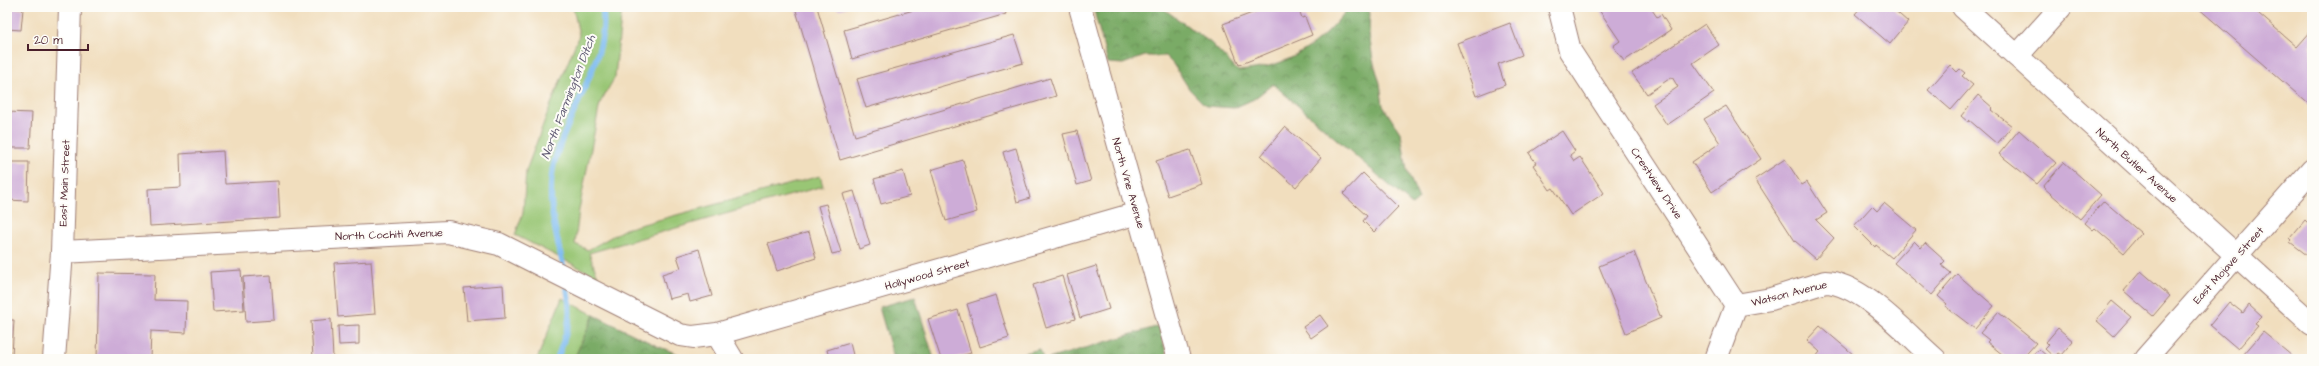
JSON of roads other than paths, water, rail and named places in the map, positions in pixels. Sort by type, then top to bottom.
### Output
[{"type":"street","name":"East Main Street","points":[[54,359],[62,252],[70,7]]},
{"type":"street","name":"North Vine Avenue","points":[[1080,7],[1179,359]]},
{"type":"street","name":"Crestview Drive","points":[[1559,7],[1570,51],[1736,304]]},
{"type":"street","name":"North Butler Avenue","points":[[1963,7],[2312,324]]},
{"type":"street","points":[[2017,56],[2061,7]]},
{"type":"street","name":"East Mojave Street","points":[[2145,359],[2312,170]]},
{"type":"street","name":"Hollywood Street","points":[[717,334],[1138,213]]},
{"type":"street","name":"North Cochiti Avenue","points":[[62,252],[448,232],[500,244],[680,335],[693,337],[717,334]]},
{"type":"street","name":"Watson Avenue","points":[[1736,304],[1771,299],[1825,282],[1832,282],[1846,286],[1867,298],[1935,359]]},
{"type":"street","points":[[1716,359],[1736,304]]},
{"type":"street","points":[[717,334],[732,359]]},
{"type":"waterway","name":"North Farmington Ditch","points":[[564,270],[553,219],[551,181],[558,149],[594,65],[600,45],[603,25],[602,7]]},
{"type":"waterway","name":"North Farmington Ditch","points":[[557,359],[569,322],[569,305],[566,283]]}]
